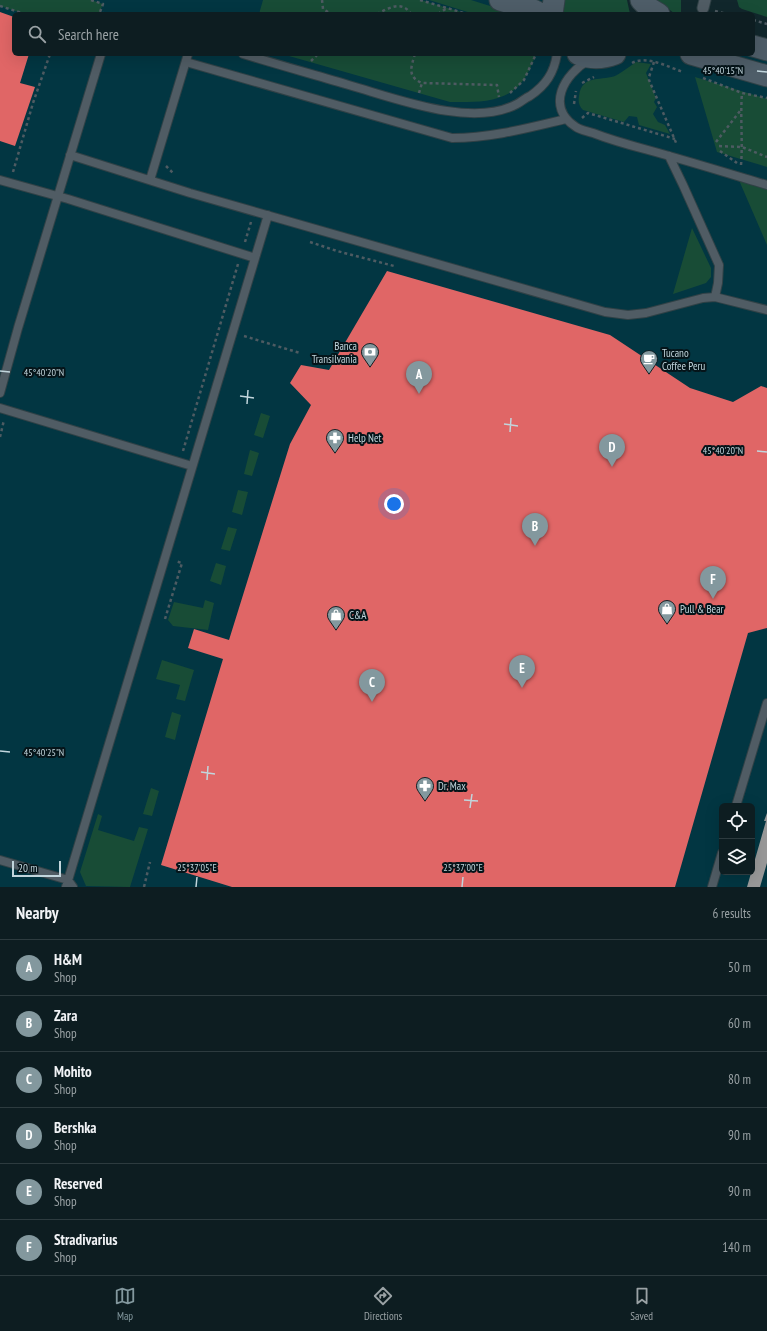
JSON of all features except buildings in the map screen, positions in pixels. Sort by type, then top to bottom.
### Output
[{"type":"main road","points":[[500,0],[537,12]]},
{"type":"main road","points":[[552,12],[554,0]]},
{"type":"main road","points":[[638,0],[641,12]]},
{"type":"main road","points":[[641,0],[656,12]]},
{"type":"main road","points":[[755,47],[767,50]]},
{"type":"main road","points":[[589,63],[603,58],[621,60]]},
{"type":"main road","points":[[688,63],[767,76]]},
{"type":"lane","points":[[0,393],[57,196],[100,56]]},
{"type":"lane","points":[[250,56],[400,100],[462,114],[480,114],[497,111],[516,105],[534,92],[553,71],[557,56]]},
{"type":"lane","points":[[150,180],[187,58],[452,138],[470,138],[494,135],[566,119]]},
{"type":"lane","points":[[589,63],[574,71],[567,79],[560,96],[560,108],[566,119],[577,128],[767,185]]},
{"type":"lane","points":[[70,155],[268,215],[605,312],[628,315],[646,313],[703,298],[715,297],[767,310]]},
{"type":"lane","points":[[669,156],[719,265],[718,283],[715,297]]},
{"type":"lane","points":[[0,180],[57,196],[255,258]]},
{"type":"lane","points":[[67,883],[268,215]]},
{"type":"lane","points":[[0,408],[192,466]]},
{"type":"lane","points":[[737,803],[767,703]]},
{"type":"lane","points":[[0,860],[67,883],[73,887]]},
{"type":"lane","points":[[712,887],[719,863]]},
{"type":"path","points":[[91,0],[103,4],[100,12]]},
{"type":"path","points":[[322,0],[324,9],[328,12]]},
{"type":"path","points":[[420,0],[460,12]]},
{"type":"path","points":[[380,12],[391,6],[402,5],[409,9],[410,12]]},
{"type":"path","points":[[0,6],[19,12]]},
{"type":"path","points":[[441,12],[447,8]]},
{"type":"path","points":[[755,21],[767,24]]},
{"type":"path","points":[[10,183],[33,103],[49,56]]},
{"type":"path","points":[[316,56],[311,62],[318,64]]},
{"type":"path","points":[[415,56],[411,67],[415,80],[422,83],[496,85],[499,98],[492,100]]},
{"type":"path","points":[[507,95],[524,80],[535,56]]},
{"type":"path","points":[[621,60],[688,63]]},
{"type":"path","points":[[654,62],[649,80],[674,139],[685,160]]},
{"type":"path","points":[[573,110],[578,87],[584,81],[589,63]]},
{"type":"path","points":[[700,77],[742,93],[767,98]]},
{"type":"path","points":[[422,83],[419,93],[425,95]]},
{"type":"path","points":[[741,166],[742,147],[740,111],[742,93]]},
{"type":"path","points":[[716,142],[740,111]]},
{"type":"path","points":[[579,120],[588,113],[674,139]]},
{"type":"path","points":[[719,146],[742,147],[767,157]]},
{"type":"path","points":[[305,240],[337,251],[397,267]]},
{"type":"path","points":[[246,329],[244,336],[300,353]]},
{"type":"path","points":[[165,558],[182,563],[165,619]]},
{"type":"path","points":[[144,887],[150,862]]},
{"type":"shaded area","points":[[0,0],[589,0],[630,12],[12,12],[12,56],[755,56],[755,54],[767,52],[767,887],[0,887]]},
{"type":"green space","points":[[0,0],[91,0],[103,4],[100,12],[19,12],[0,6]]},
{"type":"green space","points":[[263,0],[421,0],[461,12],[260,12]]},
{"type":"green space","points":[[429,0],[471,0],[510,12],[468,12]]},
{"type":"green space","points":[[565,0],[627,0],[630,12],[562,12]]},
{"type":"green space","points":[[657,0],[681,0],[681,12],[672,12]]},
{"type":"green space","points":[[737,0],[767,0],[767,17],[742,9],[739,7]]},
{"type":"green space","points":[[289,56],[535,56],[524,79],[509,93],[490,100],[450,102]]},
{"type":"green space","points":[[636,62],[651,64],[646,73],[656,98],[654,102],[657,107],[653,114],[658,122],[665,125],[670,134],[639,125],[637,117],[629,116],[624,122],[583,110],[580,105],[579,96],[584,84],[589,81],[617,75]]},
{"type":"green space","points":[[695,77],[767,99],[767,167],[717,152]]},
{"type":"green space","points":[[738,178],[767,187],[767,245],[764,238]]},
{"type":"green space","points":[[692,228],[711,268],[711,277],[706,283],[673,294]]},
{"type":"green space","points":[[261,413],[270,416],[263,438],[254,435]]},
{"type":"green space","points":[[250,450],[259,453],[252,476],[244,474]]},
{"type":"green space","points":[[238,490],[248,492],[242,515],[232,512]]},
{"type":"green space","points":[[228,527],[237,529],[230,551],[221,549]]},
{"type":"green space","points":[[216,563],[226,566],[221,585],[210,581]]},
{"type":"green space","points":[[205,600],[214,603],[208,630],[173,626],[168,620],[174,602],[203,608]]},
{"type":"green space","points":[[162,660],[194,670],[185,701],[176,699],[180,685],[156,679]]},
{"type":"green space","points":[[172,712],[181,715],[175,740],[165,737]]},
{"type":"green space","points":[[151,788],[159,791],[152,816],[143,814]]},
{"type":"green space","points":[[98,814],[102,816],[98,830],[134,841],[139,827],[148,829],[130,887],[86,886],[80,872]]},
{"type":"place","name":"Banca Transilvania","points":[[370,367]]},
{"type":"place","name":"Tucano Coffee Peru","points":[[649,374]]},
{"type":"place","name":"H&M","points":[[419,394]]},
{"type":"place","name":"Help Net","points":[[335,453]]},
{"type":"place","name":"Bershka","points":[[612,467]]},
{"type":"place","name":"Zara","points":[[535,546]]},
{"type":"place","name":"Stradivarius","points":[[713,599]]},
{"type":"place","name":"Pull & Bear","points":[[667,624]]},
{"type":"place","name":"C&A","points":[[336,630]]},
{"type":"place","name":"Reserved","points":[[522,688]]},
{"type":"place","name":"Mohito","points":[[372,702]]},
{"type":"place","name":"Dr. Max","points":[[425,801]]}]
